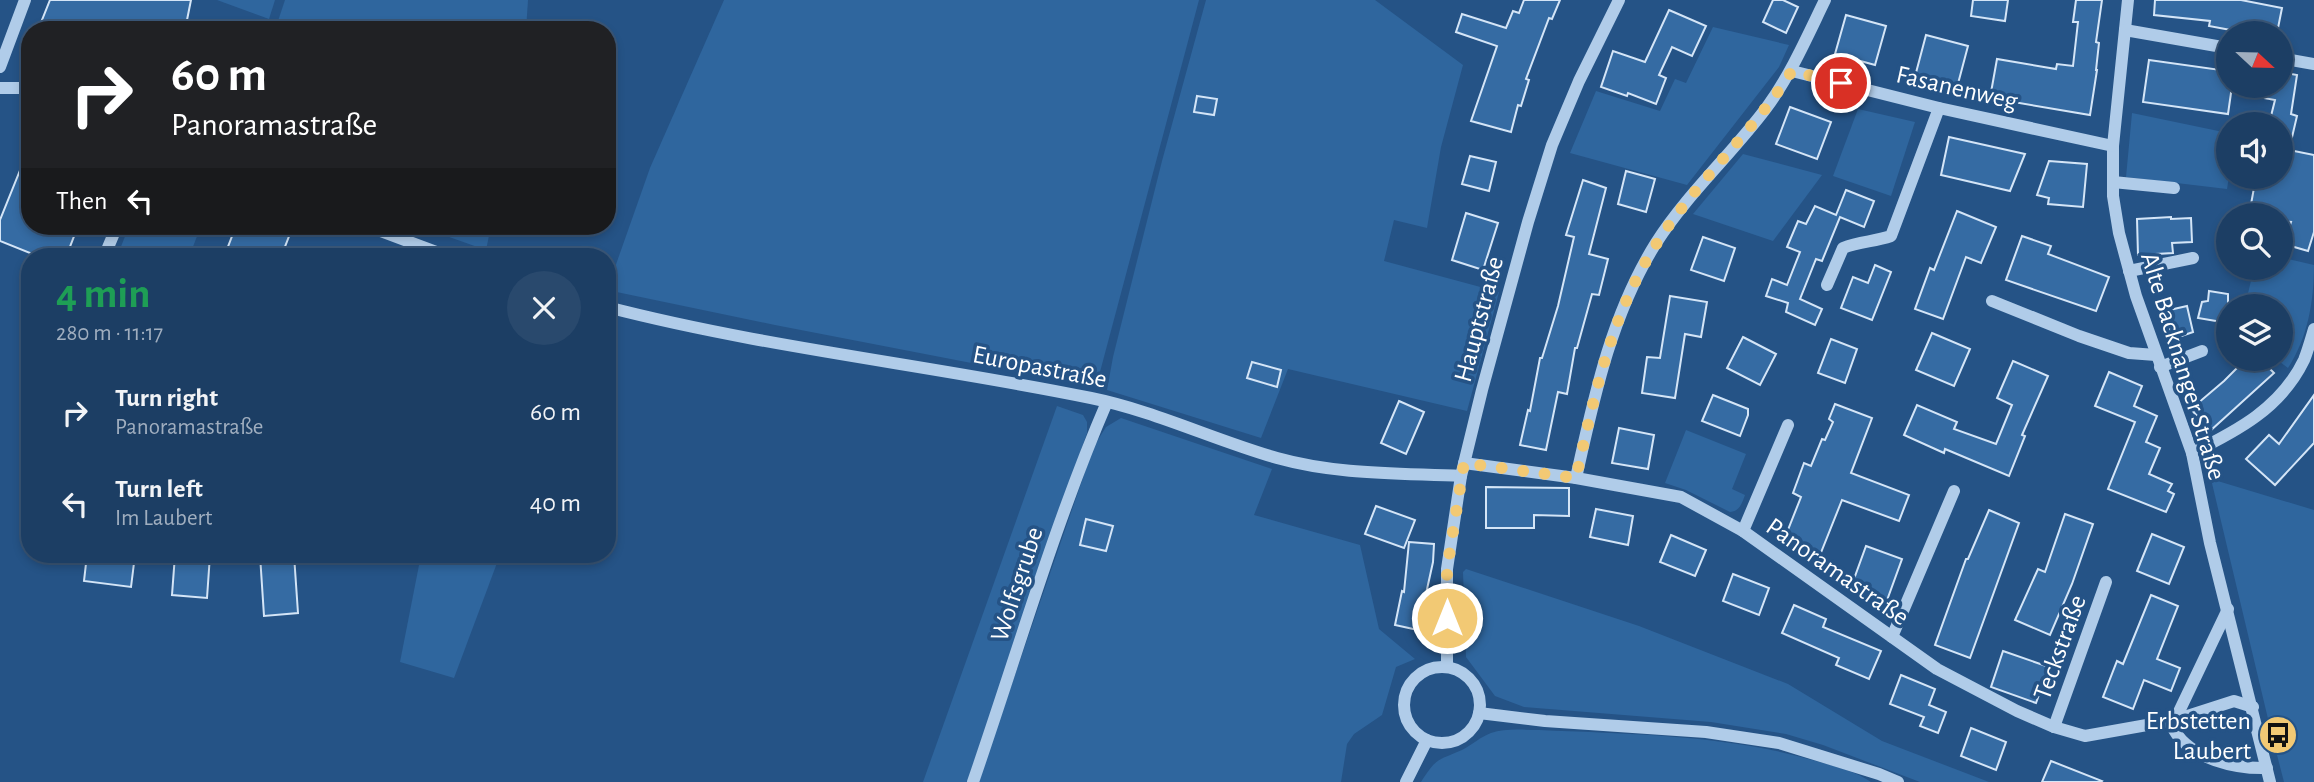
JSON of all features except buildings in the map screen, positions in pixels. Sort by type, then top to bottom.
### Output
[{"type":"street","points":[[0,66],[25,0]]},
{"type":"street","name":"Hauptstraße","points":[[1447,667],[1447,569],[1462,469],[1524,235],[1552,145],[1579,81],[1619,0]]},
{"type":"street","points":[[1576,478],[1603,363],[1621,310],[1656,243],[1704,179],[1765,109],[1792,71],[1825,0]]},
{"type":"street","name":"Alte Backnanger Straße","points":[[2128,0],[2113,146],[2113,182],[2119,233],[2158,361],[2192,453],[2210,543],[2270,782]]},
{"type":"street","points":[[2125,30],[2216,46]]},
{"type":"street","points":[[2293,60],[2314,64]]},
{"type":"street","name":"Fasanenweg","points":[[1792,71],[1939,108],[2113,146]]},
{"type":"street","points":[[0,88],[21,88]]},
{"type":"street","points":[[1827,285],[1843,248],[1862,241],[1891,236],[1939,108]]},
{"type":"street","points":[[2113,182],[2174,188]]},
{"type":"street","points":[[391,235],[426,248]]},
{"type":"street","points":[[2129,271],[2193,258]]},
{"type":"street","points":[[1992,301],[2079,336],[2158,361],[2202,351]]},
{"type":"street","name":"Europastraße","points":[[616,309],[741,335],[999,380],[1107,402],[1278,458],[1314,467],[1354,472],[1462,469]]},
{"type":"street","points":[[2192,453],[2235,432],[2269,407],[2304,359],[2314,328]]},
{"type":"street","name":"Wolfsgrube","points":[[973,782],[1057,532],[1107,402]]},
{"type":"street","points":[[1743,531],[1788,425]]},
{"type":"street","name":"Panoramastraße","points":[[1462,469],[1576,478],[1681,497],[1743,531],[1937,669],[2054,727],[2085,736],[2175,720],[2234,701],[2253,707]]},
{"type":"street","points":[[1892,637],[1954,491]]},
{"type":"street","name":"Teckstraße","points":[[2054,727],[2106,582]]},
{"type":"street","points":[[2228,609],[2175,720],[2174,730],[2180,739],[2197,752],[2247,769],[2267,768]]},
{"type":"street","points":[[1447,667],[1462,672],[1473,683],[1479,697],[1479,713],[1472,728],[1459,738],[1443,743],[1427,740],[1416,733],[1408,722],[1404,709],[1406,692],[1415,677],[1430,668],[1447,667]]},
{"type":"street","points":[[1479,713],[1545,721],[1706,732],[1779,743],[1898,782]]},
{"type":"street","points":[[1406,782],[1427,740]]},
{"type":"shaded area","points":[[217,0],[275,0],[269,19]]},
{"type":"shaded area","points":[[285,0],[528,0],[527,21],[278,21]]},
{"type":"shaded area","points":[[724,0],[1199,0],[1096,387],[616,292],[616,264],[650,168]]},
{"type":"shaded area","points":[[1206,0],[1375,0],[1463,65],[1441,147],[1427,228],[1394,220],[1384,261],[1499,292],[1467,411],[1288,369],[1261,438],[1107,390],[1162,161]]},
{"type":"shaded area","points":[[1713,27],[1789,45],[1779,67],[1687,185],[1570,153],[1596,91],[1660,111],[1675,79],[1686,83]]},
{"type":"shaded area","points":[[1858,109],[1915,122],[1891,196],[1833,176]]},
{"type":"shaded area","points":[[2132,113],[2216,130],[2216,188],[2126,177]]},
{"type":"shaded area","points":[[1743,154],[1822,175],[1773,241],[1693,214]]},
{"type":"shaded area","points":[[126,235],[198,235],[192,248],[120,248]]},
{"type":"shaded area","points":[[444,235],[489,235],[486,248]]},
{"type":"shaded area","points":[[2293,260],[2314,265],[2308,318],[2293,359],[2293,294],[2248,294],[2251,280],[2293,280]]},
{"type":"shaded area","points":[[1057,406],[1083,415],[1087,422],[1087,433],[967,782],[923,782]]},
{"type":"shaded area","points":[[1121,418],[1272,469],[1254,515],[1360,545],[1379,629],[1415,659],[1396,667],[1382,715],[1354,734],[1347,744],[1341,782],[978,782],[1094,446],[1106,427]]},
{"type":"shaded area","points":[[1686,430],[1746,454],[1732,489],[1745,495],[1736,510],[1730,512],[1686,490],[1665,483]]},
{"type":"shaded area","points":[[2211,479],[2314,510],[2314,782],[2284,782],[2276,751],[2288,747],[2282,721],[2269,723]]},
{"type":"shaded area","points":[[419,563],[497,563],[454,678],[400,662]]},
{"type":"shaded area","points":[[1466,569],[1639,626],[1788,684],[1882,741],[1989,782],[1920,782],[1823,745],[1786,734],[1711,722],[1524,707],[1495,696],[1466,657],[1463,572]]},
{"type":"shaded area","points":[[1539,730],[1679,737],[1748,746],[1830,765],[1871,782],[1421,782],[1438,761],[1496,731]]},
{"type":"place","name":"Erbstetten Laubert","points":[[2278,735]]},
{"type":"route","points":[[1447,618],[1447,569],[1464,463],[1576,478],[1603,363],[1621,310],[1656,243],[1704,179],[1765,109],[1792,71],[1841,83]]}]
